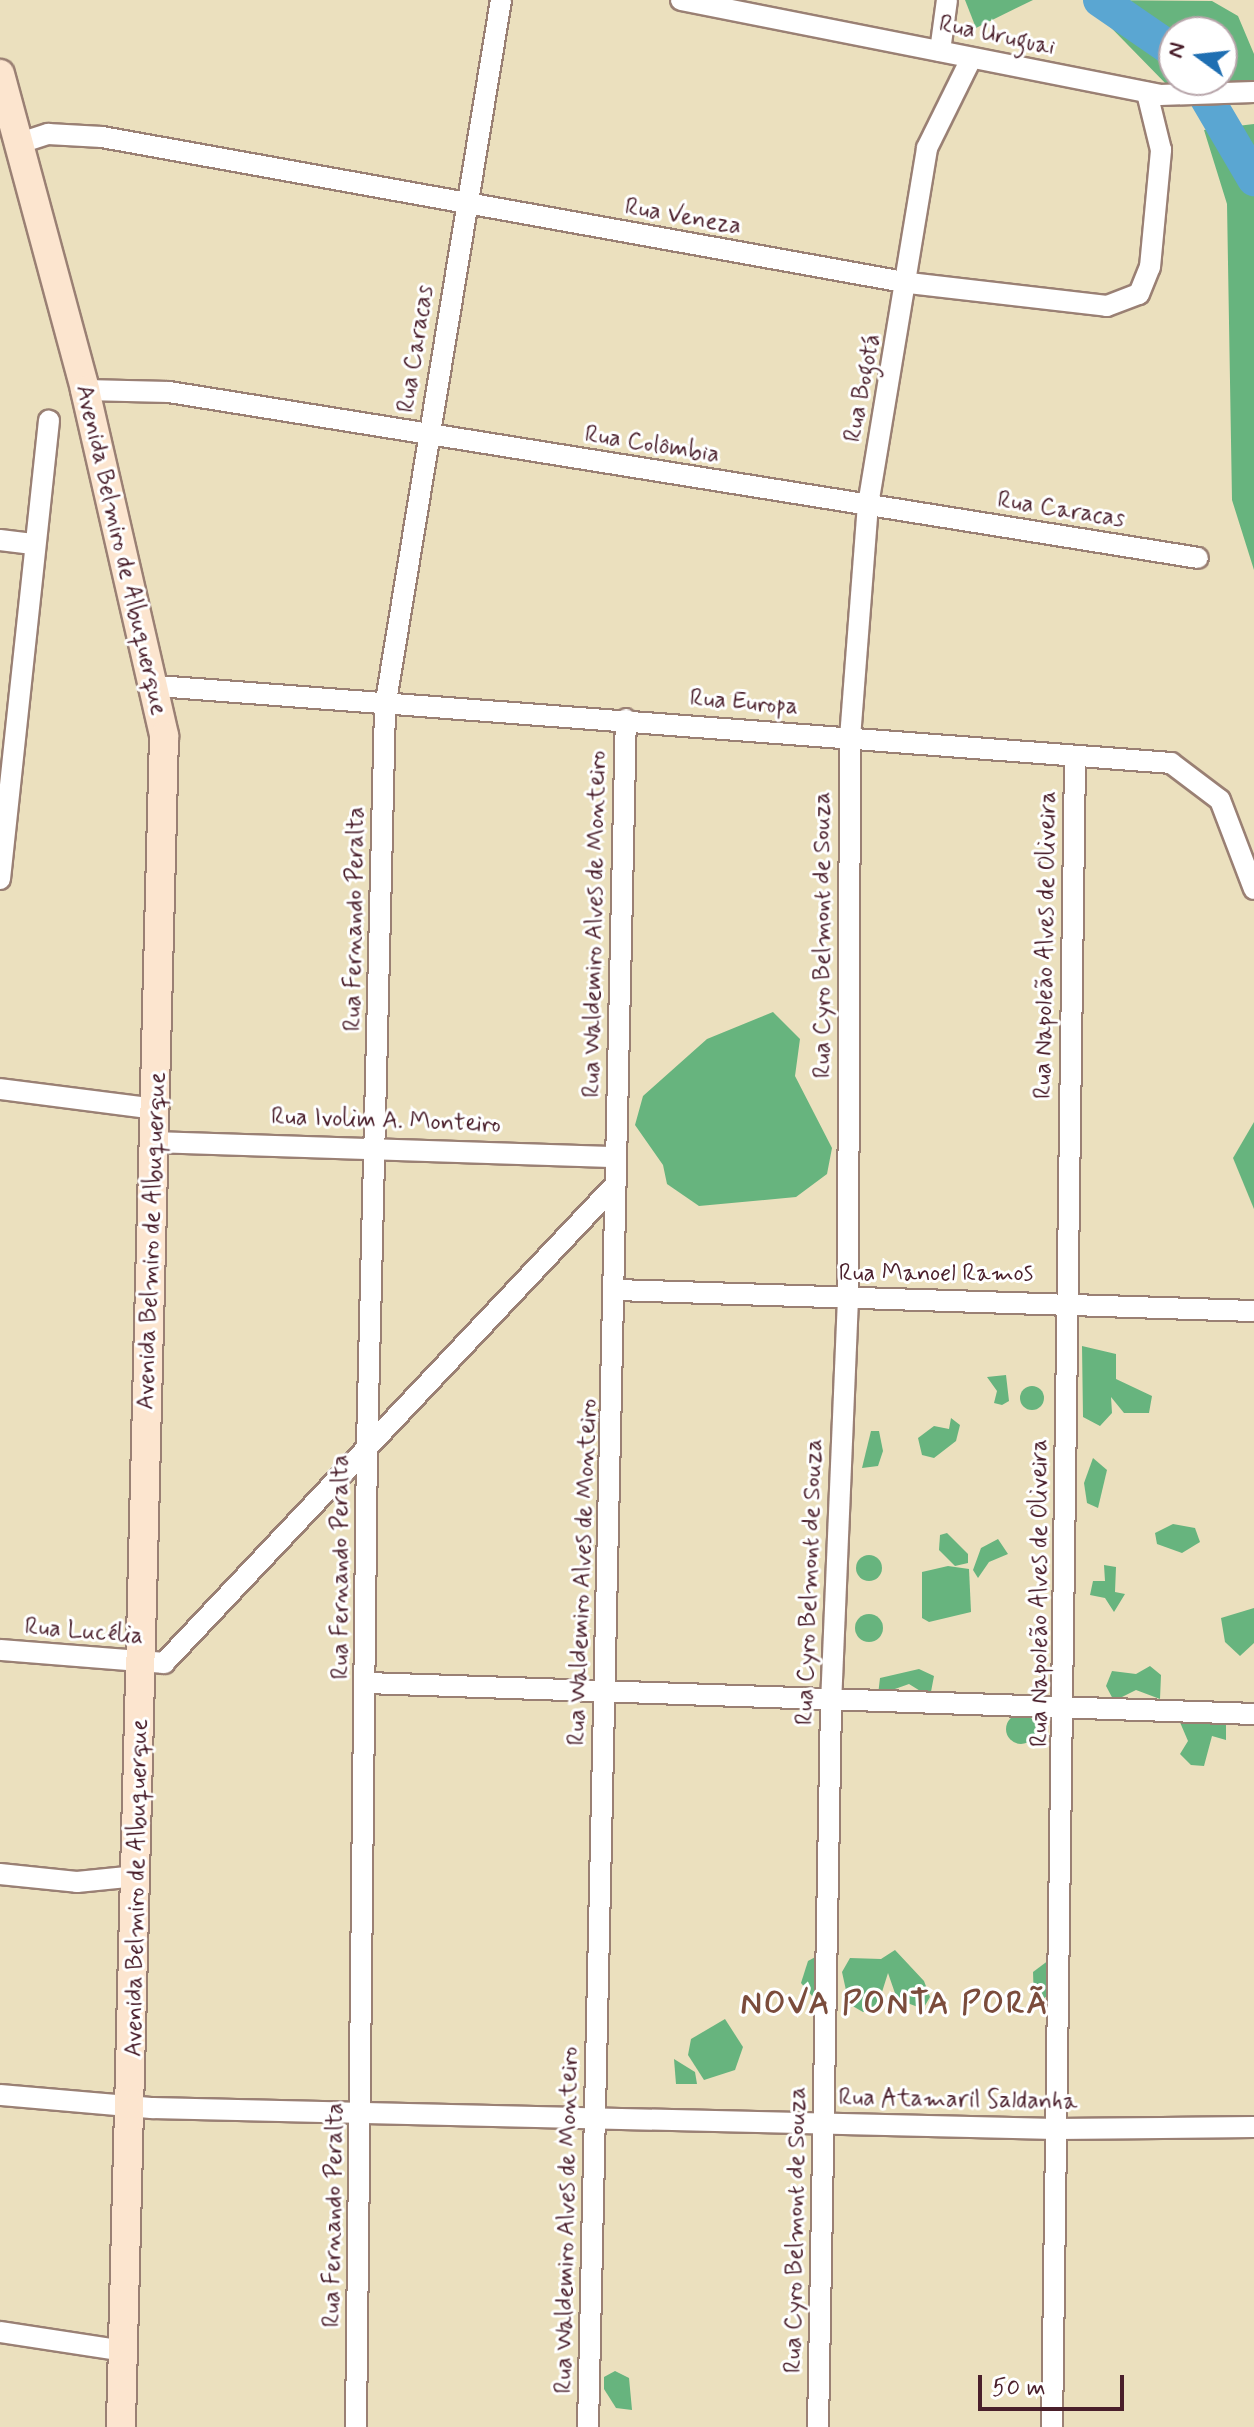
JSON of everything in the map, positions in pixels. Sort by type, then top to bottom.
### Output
[{"type":"main road","name":"Avenida Belmiro de Albuquerque","points":[[0,74],[85,390],[157,686],[164,736],[155,1142],[152,1663],[137,1876],[133,2106],[121,2427]]},
{"type":"street","name":"Rua Caracas","points":[[385,707],[501,0]]},
{"type":"street","name":"Rua Uruguai","points":[[681,0],[1153,94],[1254,92]]},
{"type":"street","points":[[940,51],[947,0]]},
{"type":"street","name":"Rua Bogotá","points":[[850,738],[868,505],[909,283],[927,148],[971,59]]},
{"type":"street","name":"Rua Veneza","points":[[17,144],[48,134],[102,137],[909,283],[1107,306],[1139,294],[1150,267],[1161,150],[1153,94]]},
{"type":"street","name":"Rua Colômbia","points":[[85,390],[169,392],[428,437],[868,505]]},
{"type":"street","points":[[0,879],[8,719],[35,544],[49,421]]},
{"type":"street","name":"Rua Caracas","points":[[868,505],[1198,558]]},
{"type":"street","points":[[0,540],[35,544]]},
{"type":"street","name":"Rua Europa","points":[[157,686],[385,707],[626,719],[1075,759],[1171,763],[1220,800],[1254,889]]},
{"type":"street","name":"Rua Fernando Peralta","points":[[356,2427],[367,1683],[367,1445],[377,1144],[385,707]]},
{"type":"street","name":"Rua Waldemiro Alves de Monteiro","points":[[588,2427],[617,1290],[615,1185],[626,719]]},
{"type":"street","name":"Rua Cyro Belmont de Souza","points":[[818,2427],[831,1704],[848,1301],[850,738]]},
{"type":"street","name":"Rua Napoleão Alves de Oliveira","points":[[1052,2427],[1066,1709],[1067,1300],[1075,759]]},
{"type":"street","points":[[0,1089],[156,1109]]},
{"type":"street","name":"Rua Ivolim A. Monteiro","points":[[155,1142],[377,1144],[616,1157]]},
{"type":"street","points":[[152,1663],[367,1445],[615,1185]]},
{"type":"street","name":"Rua Manoel Ramos","points":[[617,1290],[848,1301],[1067,1300],[1254,1311]]},
{"type":"street","name":"Rua Lucélia","points":[[0,1650],[152,1663]]},
{"type":"street","points":[[367,1683],[831,1704],[1254,1714]]},
{"type":"street","points":[[0,1874],[77,1882],[137,1876]]},
{"type":"street","name":"Rua Atamaril Saldanha","points":[[0,2095],[133,2106],[595,2119],[1056,2129],[1254,2127]]},
{"type":"street","points":[[0,2332],[124,2351]]},
{"type":"green space","points":[[965,0],[1033,0],[976,28]]},
{"type":"green space","points":[[1084,0],[1212,1],[1238,16],[1158,16],[1158,76]]},
{"type":"green space","points":[[1238,16],[1254,54],[1254,82],[1238,83]]},
{"type":"green space","points":[[1254,124],[1254,570],[1232,500],[1227,204],[1204,130]]},
{"type":"green space","points":[[773,1012],[800,1039],[795,1076],[832,1148],[827,1174],[796,1197],[699,1206],[667,1184],[663,1165],[635,1125],[643,1096],[707,1039]]},
{"type":"green space","points":[[1254,1122],[1254,1209],[1233,1158]]},
{"type":"green space","points":[[1082,1346],[1116,1354],[1116,1379],[1152,1396],[1149,1413],[1124,1413],[1111,1397],[1112,1413],[1100,1426],[1083,1417]]},
{"type":"green space","points":[[1006,1375],[1009,1401],[1002,1405],[994,1403],[997,1391],[987,1377]]},
{"type":"green space","points":[[1032,1386],[1043,1393],[1044,1398],[1037,1409],[1032,1410],[1021,1403],[1020,1398],[1027,1387]]},
{"type":"green space","points":[[951,1418],[960,1425],[956,1441],[934,1458],[922,1455],[918,1438],[934,1426],[949,1429]]},
{"type":"green space","points":[[871,1431],[879,1431],[883,1451],[878,1466],[862,1468]]},
{"type":"green space","points":[[1093,1458],[1107,1470],[1098,1508],[1087,1503],[1084,1483]]},
{"type":"green space","points":[[1173,1524],[1195,1528],[1200,1542],[1182,1553],[1157,1544],[1155,1533]]},
{"type":"green space","points":[[947,1533],[968,1554],[968,1563],[955,1566],[939,1550],[940,1535]]},
{"type":"green space","points":[[998,1539],[1008,1554],[989,1562],[978,1578],[973,1570],[981,1548]]},
{"type":"green space","points":[[869,1555],[878,1559],[882,1568],[878,1577],[869,1581],[860,1577],[856,1568],[860,1559]]},
{"type":"green space","points":[[1104,1565],[1116,1567],[1115,1592],[1125,1594],[1114,1612],[1105,1598],[1090,1595],[1093,1581],[1105,1581]]},
{"type":"green space","points":[[948,1566],[969,1569],[971,1612],[929,1622],[922,1618],[922,1572]]},
{"type":"green space","points":[[1254,1608],[1254,1643],[1240,1656],[1225,1642],[1221,1618]]},
{"type":"green space","points":[[869,1614],[879,1618],[883,1628],[879,1638],[869,1642],[859,1638],[855,1628],[859,1618]]},
{"type":"green space","points":[[1150,1666],[1161,1675],[1160,1699],[1136,1690],[1114,1701],[1106,1686],[1112,1671],[1136,1674]]},
{"type":"green space","points":[[919,1669],[934,1676],[930,1697],[909,1684],[878,1695],[880,1678]]},
{"type":"green space","points":[[1021,1714],[1032,1718],[1036,1729],[1032,1740],[1021,1744],[1010,1740],[1006,1729],[1010,1718]]},
{"type":"green space","points":[[1208,1717],[1211,1725],[1226,1724],[1226,1740],[1212,1736],[1204,1766],[1191,1765],[1180,1754],[1188,1741],[1179,1720]]},
{"type":"green space","points":[[895,1950],[924,1981],[930,1997],[923,2009],[897,1999],[888,1973],[877,2008],[863,2012],[849,2004],[842,1972],[850,1958],[881,1959]]},
{"type":"green space","points":[[819,1955],[818,2003],[801,1983],[808,1961]]},
{"type":"green space","points":[[1049,1960],[1048,1996],[1034,2003],[1033,1972]]},
{"type":"green space","points":[[725,2019],[743,2047],[735,2070],[704,2080],[688,2055],[691,2039]]},
{"type":"green space","points":[[674,2059],[695,2072],[697,2084],[676,2084]]},
{"type":"green space","points":[[615,2371],[629,2378],[632,2410],[616,2408],[604,2389],[604,2377]]},
{"type":"waterway","points":[[1100,0],[1158,40]]},
{"type":"waterway","points":[[1205,96],[1254,179]]},
{"type":"district","name":"NOVA PONTA PORÃ","points":[[895,2004]]}]
